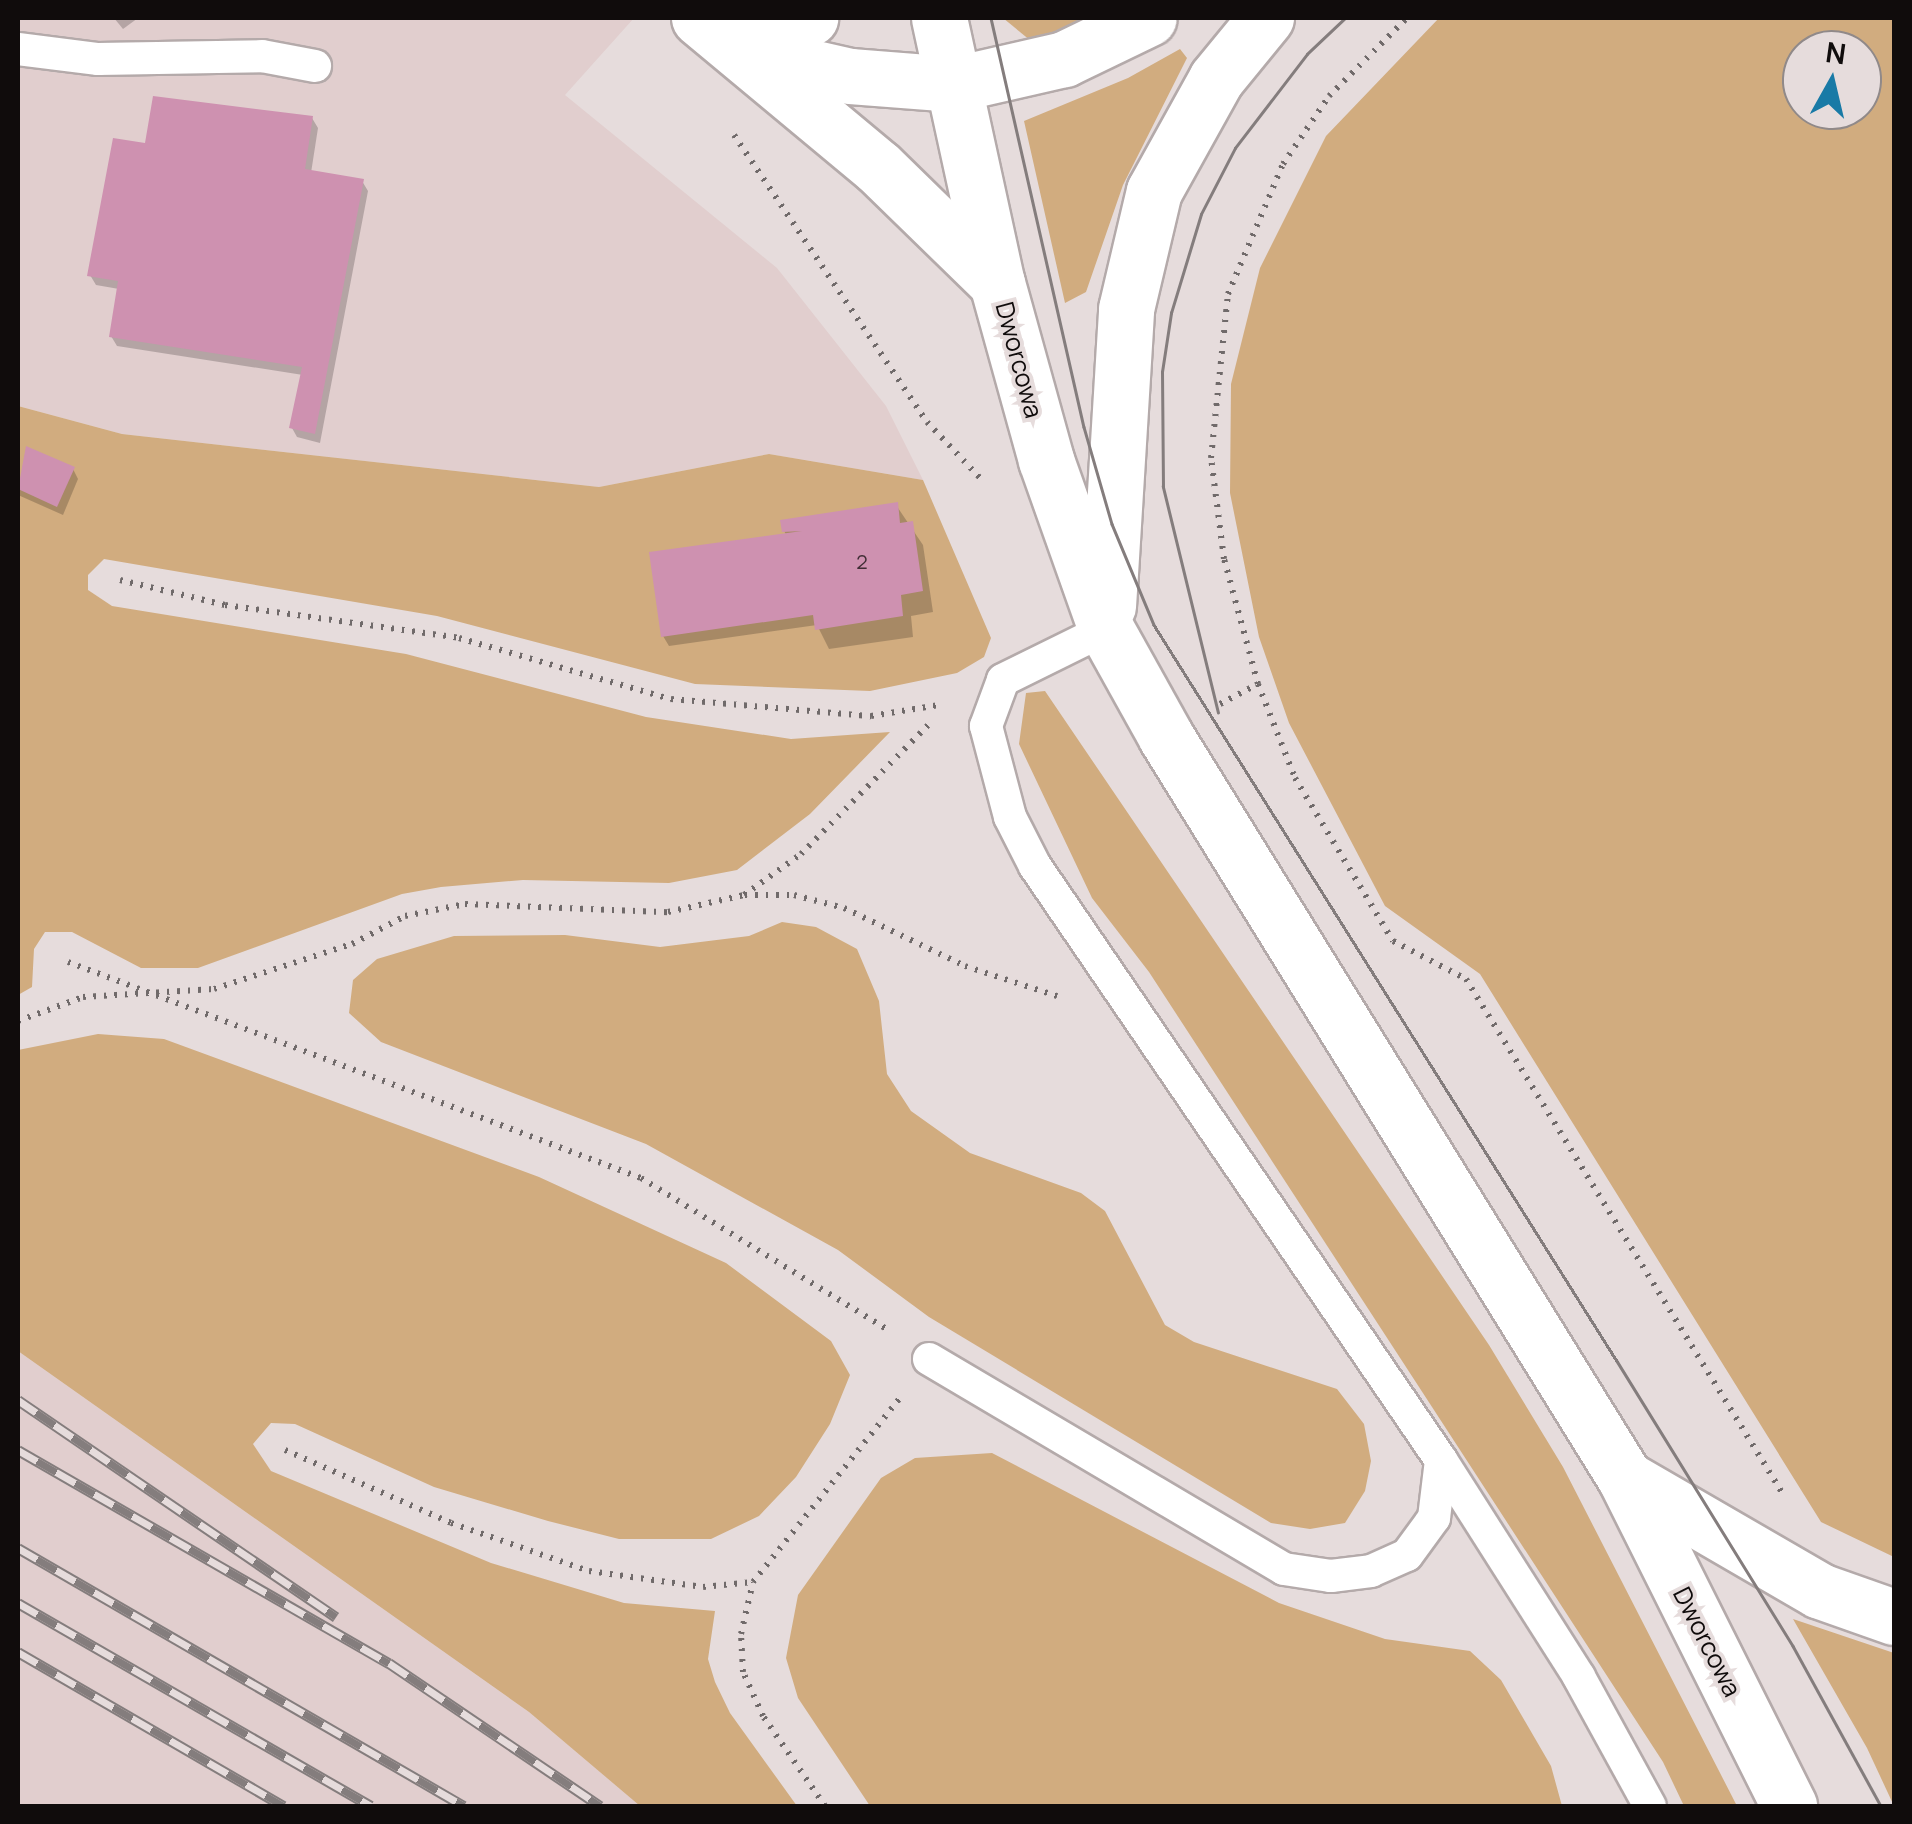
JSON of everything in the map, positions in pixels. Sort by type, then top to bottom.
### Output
[{"type":"main road","points":[[699,18],[878,167],[998,283]]},
{"type":"main road","points":[[742,51],[810,18]]},
{"type":"main road","name":"Dworcowa","points":[[939,18],[998,283],[1046,460],[1106,629],[1166,737],[1625,1478],[1790,1806]]},
{"type":"main road","points":[[742,51],[850,76],[955,84],[1064,59],[1149,18]]},
{"type":"main road","points":[[1106,629],[1126,309],[1154,191],[1216,79],[1266,18]]},
{"type":"main road","points":[[1625,1478],[1820,1591],[1894,1618]]},
{"type":"lane","points":[[18,49],[98,59],[262,56],[315,66]]},
{"type":"lane","points":[[1106,629],[1003,680],[986,726],[1010,817],[1035,866],[1440,1460],[1579,1677],[1650,1806]]},
{"type":"lane","points":[[930,1359],[1284,1569],[1332,1576],[1371,1571],[1407,1555],[1434,1518],[1440,1460]]},
{"type":"path","points":[[1408,18],[1350,72],[1294,148],[1255,221],[1228,294],[1211,458],[1224,560],[1258,684],[1295,778],[1393,940],[1466,979],[1792,1508]]},
{"type":"path","points":[[728,126],[926,422],[987,486]]},
{"type":"path","points":[[120,580],[225,604],[459,638],[672,699],[871,716],[955,702],[876,772],[801,854],[744,894]]},
{"type":"path","points":[[1166,737],[1258,684]]},
{"type":"path","points":[[18,1021],[83,996],[214,990],[352,944],[404,916],[465,904],[668,912],[744,894],[794,895],[844,908],[965,966],[1099,1008],[1150,1032]]},
{"type":"path","points":[[68,962],[137,992],[641,1178],[930,1359],[753,1582],[740,1634],[743,1672],[763,1716],[824,1806]]},
{"type":"path","points":[[285,1450],[466,1529],[589,1571],[703,1587],[753,1582]]},
{"type":"shaded area","points":[[18,18],[634,18],[565,95],[777,268],[886,406],[923,480],[769,454],[599,487],[122,434],[18,406]]},
{"type":"shaded area","points":[[1003,18],[1098,18],[1031,41]]},
{"type":"shaded area","points":[[1439,18],[1894,18],[1894,1557],[1821,1522],[1480,974],[1385,906],[1289,723],[1259,637],[1230,493],[1231,384],[1260,268],[1326,136]]},
{"type":"shaded area","points":[[1180,49],[1187,58],[1123,185],[1086,292],[1065,303],[1024,121],[1128,78]]},
{"type":"shaded area","points":[[18,406],[122,434],[599,487],[769,454],[923,480],[991,638],[984,657],[957,673],[870,691],[695,684],[437,616],[104,559],[88,575],[88,590],[112,606],[406,654],[646,717],[791,739],[890,732],[810,814],[737,870],[669,883],[523,880],[402,894],[198,968],[141,968],[72,932],[45,932],[34,949],[32,987],[18,995]]},
{"type":"shaded area","points":[[1045,691],[1489,1345],[1563,1467],[1737,1806],[1684,1806],[1663,1762],[1149,972],[1092,898],[1019,744],[1026,693]]},
{"type":"shaded area","points":[[782,922],[816,927],[857,949],[879,1001],[887,1074],[911,1111],[970,1153],[1081,1193],[1105,1211],[1165,1325],[1194,1342],[1337,1389],[1364,1424],[1371,1461],[1365,1491],[1345,1523],[1310,1529],[1271,1523],[929,1317],[838,1250],[646,1144],[381,1042],[349,1013],[353,980],[377,959],[454,936],[565,935],[660,947],[749,936]]},
{"type":"shaded area","points":[[98,1034],[164,1039],[539,1177],[726,1263],[831,1341],[850,1375],[830,1424],[796,1477],[759,1516],[711,1539],[619,1539],[548,1521],[434,1487],[295,1424],[271,1423],[253,1444],[271,1471],[491,1563],[624,1603],[715,1611],[708,1659],[715,1682],[730,1713],[797,1806],[640,1806],[529,1712],[18,1351],[18,1050]]},
{"type":"shaded area","points":[[18,1351],[529,1712],[640,1806],[18,1806]]},
{"type":"shaded area","points":[[992,1453],[1279,1603],[1385,1639],[1470,1651],[1501,1680],[1551,1766],[1562,1806],[870,1806],[798,1698],[786,1658],[798,1595],[881,1478],[915,1458]]},
{"type":"shaded area","points":[[1793,1619],[1894,1653],[1894,1806],[1867,1748]]},
{"type":"building","points":[[153,96],[313,116],[305,169],[364,179],[315,434],[289,428],[302,367],[109,337],[118,281],[87,276],[113,138],[145,143]]},
{"type":"building","points":[[26,446],[75,467],[57,507],[18,489]]},
{"type":"building","points":[[898,502],[900,523],[913,521],[923,591],[901,595],[903,616],[815,630],[813,615],[661,637],[649,552],[802,531],[782,532],[780,520]]},
{"type":"tram line","points":[[991,18],[1084,427],[1112,524],[1154,625],[1793,1646],[1881,1806]]},
{"type":"tram line","points":[[1218,713],[1163,487],[1162,372],[1171,313],[1201,214],[1235,148],[1307,54],[1345,18]]},
{"type":"railway","points":[[18,1400],[336,1617]]},
{"type":"railway","points":[[18,1450],[389,1663],[600,1806]]},
{"type":"railway","points":[[18,1548],[464,1806]]},
{"type":"railway","points":[[18,1603],[371,1806]]},
{"type":"railway","points":[[18,1652],[284,1806]]}]
